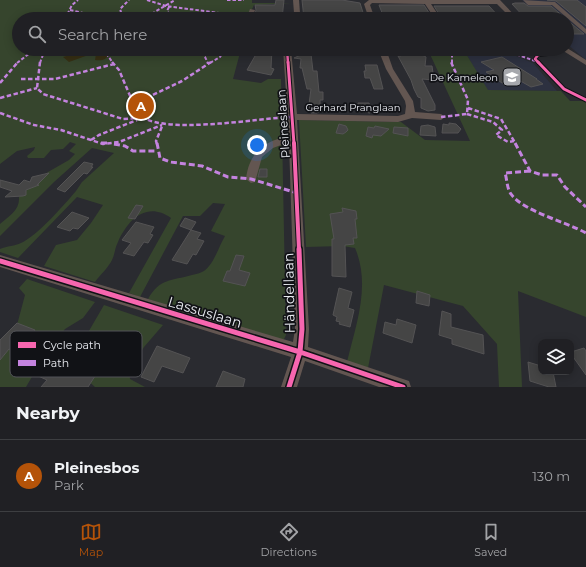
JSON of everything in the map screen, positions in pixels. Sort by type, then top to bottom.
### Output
[{"type":"street","points":[[296,0],[297,12]]},
{"type":"street","points":[[526,0],[528,3],[553,3],[563,12]]},
{"type":"street","points":[[370,12],[367,4],[373,1],[498,1],[508,12]]},
{"type":"street","points":[[427,2],[433,12]]},
{"type":"street","points":[[574,21],[586,32]]},
{"type":"street","points":[[574,55],[586,63]]},
{"type":"street","name":"Pleineslaan","points":[[288,56],[293,117],[297,198]]},
{"type":"street","name":"Gerhard Pranglaan","points":[[293,117],[398,119],[411,115],[412,111],[408,101],[393,76],[385,56]]},
{"type":"street","points":[[411,115],[441,117]]},
{"type":"street","points":[[251,179],[251,165],[262,151],[276,141],[294,138]]},
{"type":"street","name":"Händellaan","points":[[289,387],[300,352],[302,330],[297,198]]},
{"type":"street","name":"Lassuslaan","points":[[0,261],[300,352],[403,387]]},
{"type":"shaded area","points":[[522,0],[586,0],[586,60],[574,50],[574,12],[535,12]]},
{"type":"shaded area","name":"De Kameleon","points":[[467,56],[516,56],[533,63],[557,91],[487,90]]},
{"type":"green space","points":[[0,0],[252,0],[252,3],[291,3],[254,5],[250,12],[12,12],[12,56],[239,56],[233,79],[261,83],[268,79],[281,79],[286,335],[284,339],[278,341],[148,299],[157,287],[167,281],[200,273],[208,268],[225,236],[211,231],[225,204],[213,203],[200,216],[183,216],[140,297],[129,293],[171,218],[162,213],[154,211],[146,212],[139,215],[127,226],[117,244],[113,258],[95,282],[44,266],[56,245],[77,240],[103,205],[77,197],[18,258],[0,252],[0,249],[21,243],[35,234],[65,204],[82,182],[114,153],[92,148],[54,182],[0,236],[0,224],[16,209],[19,202],[19,197],[48,172],[69,160],[75,154],[69,151],[76,144],[70,142],[63,149],[51,150],[44,158],[28,158],[27,156],[34,150],[35,147],[17,151],[0,164]]},
{"type":"green space","points":[[431,56],[467,56],[488,90],[561,91],[570,101],[586,101],[586,317],[518,291],[522,387],[499,387],[497,344],[463,306],[384,285],[368,368],[347,362],[358,319],[362,291],[360,262],[355,248],[342,246],[306,247],[299,120],[401,122],[425,140],[470,141]]},
{"type":"green space","points":[[27,279],[95,302],[83,318],[63,331],[11,331],[17,325],[25,295],[19,288]]},
{"type":"green space","points":[[104,305],[163,325],[142,350],[142,331],[89,331]]},
{"type":"green space","points":[[10,332],[10,377],[32,377],[26,387],[0,387],[0,342]]},
{"type":"green space","points":[[84,377],[130,377],[130,379],[145,387],[95,387]]},
{"type":"sand","points":[[66,56],[86,56],[69,62],[63,57]]},
{"type":"sand","points":[[96,56],[108,56],[102,60],[95,60]]},
{"type":"building","points":[[276,0],[284,0],[283,12],[256,12],[255,5],[275,5]]},
{"type":"building","points":[[302,0],[342,0],[360,3],[363,12],[303,12]]},
{"type":"building","points":[[547,0],[577,0],[586,7],[586,26],[574,16],[574,12],[569,12],[556,1]]},
{"type":"building","points":[[524,3],[528,6],[551,6],[558,12],[519,12],[512,4]]},
{"type":"building","points":[[379,5],[424,5],[428,12],[382,12]]},
{"type":"building","points":[[434,6],[489,6],[495,12],[438,12]]},
{"type":"building","points":[[574,26],[584,34],[574,34]]},
{"type":"building","points":[[255,56],[272,56],[271,68],[274,69],[271,75],[247,70]]},
{"type":"building","points":[[298,56],[311,56],[313,71],[317,71],[319,92],[323,92],[323,100],[320,100],[320,111],[317,113],[311,113],[309,104],[311,89],[307,89],[302,68],[300,68],[301,59],[294,58]]},
{"type":"building","points":[[398,56],[426,57],[425,66],[432,66],[434,80],[422,79],[435,105],[435,110],[428,111],[421,108],[421,98],[418,97]]},
{"type":"building","points":[[502,57],[543,84],[531,87],[517,79],[502,83],[486,72],[494,70],[481,62]]},
{"type":"building","points":[[365,65],[377,65],[383,89],[374,89],[370,78],[365,78]]},
{"type":"building","points":[[358,103],[369,103],[372,110],[370,113],[359,111]]},
{"type":"building","points":[[449,123],[456,124],[461,129],[458,133],[442,133],[443,124],[449,125]]},
{"type":"building","points":[[339,124],[346,126],[348,130],[343,134],[336,133]]},
{"type":"building","points":[[428,125],[435,127],[436,136],[420,135],[421,126]]},
{"type":"building","points":[[375,126],[389,129],[381,136],[373,135],[372,138],[366,136],[368,127],[374,128]]},
{"type":"building","points":[[394,127],[408,128],[408,136],[393,133]]},
{"type":"building","points":[[84,162],[93,164],[91,167],[93,167],[87,174],[84,173],[65,192],[57,189]]},
{"type":"building","points":[[260,169],[267,169],[267,177],[258,177]]},
{"type":"building","points":[[49,173],[37,185],[39,185],[26,190],[26,195],[23,196],[5,197],[12,191],[0,187],[0,180],[19,185],[24,180],[30,182],[32,177]]},
{"type":"building","points":[[136,205],[143,206],[135,219],[128,218]]},
{"type":"building","points":[[342,208],[356,211],[357,219],[355,219],[357,238],[353,238],[354,244],[345,245],[346,277],[332,276],[332,239],[334,239],[330,214],[343,212]]},
{"type":"building","points":[[72,212],[89,218],[78,229],[73,228],[70,231],[57,227]]},
{"type":"building","points":[[185,218],[196,222],[191,230],[180,226]]},
{"type":"building","points":[[136,222],[154,227],[150,234],[153,235],[148,243],[144,242],[134,256],[123,253],[131,243],[122,240]]},
{"type":"building","points":[[191,230],[201,233],[197,239],[204,241],[196,255],[193,254],[187,264],[172,260]]},
{"type":"building","points":[[236,255],[244,256],[239,270],[250,273],[245,286],[223,281],[227,271],[230,271]]},
{"type":"building","points":[[339,288],[352,292],[348,308],[354,310],[350,327],[339,324],[340,322],[336,321],[337,317],[333,315]]},
{"type":"building","points":[[417,291],[430,295],[429,306],[416,303]]},
{"type":"building","points":[[442,311],[451,314],[451,327],[483,335],[484,354],[452,344],[452,339],[439,335]]},
{"type":"building","points":[[397,319],[416,325],[412,343],[383,333],[385,322],[396,325]]},
{"type":"building","points":[[17,323],[35,330],[10,331],[10,349],[0,360],[0,340]]},
{"type":"building","points":[[157,346],[190,358],[183,373],[162,366],[154,382],[141,377]]},
{"type":"building","points":[[584,348],[586,351],[586,375],[574,358],[574,351]]},
{"type":"building","points":[[528,362],[538,365],[538,375],[554,375],[556,387],[549,387],[530,381]]},
{"type":"building","points":[[223,371],[245,379],[243,387],[216,387]]},
{"type":"building","points":[[40,377],[94,377],[88,387],[41,387],[47,380]]},
{"type":"marked path","points":[[68,12],[72,5],[78,0]]},
{"type":"marked path","points":[[121,12],[120,9],[129,0]]},
{"type":"marked path","points":[[147,0],[166,6],[211,12]]},
{"type":"marked path","points":[[155,12],[175,0]]},
{"type":"marked path","points":[[227,0],[244,0]]},
{"type":"marked path","points":[[168,12],[169,7]]},
{"type":"marked path","points":[[70,10],[84,12]]},
{"type":"marked path","points":[[0,83],[25,56]]},
{"type":"marked path","points":[[42,56],[37,88],[43,94],[123,119],[141,118]]},
{"type":"marked path","points":[[106,56],[119,70],[137,112],[141,118],[148,121],[163,124],[226,124],[272,117],[293,117]]},
{"type":"marked path","points":[[134,104],[182,81],[200,70],[208,64],[204,56]]},
{"type":"marked path","points":[[208,64],[221,56]]},
{"type":"marked path","points":[[441,117],[467,114],[468,100],[451,61],[452,56]]},
{"type":"marked path","points":[[521,56],[538,62]]},
{"type":"marked path","points":[[21,79],[55,79],[114,64]]},
{"type":"marked path","points":[[0,98],[37,88]]},
{"type":"marked path","points":[[468,108],[501,119],[514,141]]},
{"type":"marked path","points":[[0,113],[34,125],[61,130],[103,144],[119,142],[162,125]]},
{"type":"marked path","points":[[467,114],[493,122],[502,130],[496,135],[508,142],[514,141],[530,171],[542,175],[557,175],[565,187],[586,207]]},
{"type":"marked path","points":[[91,140],[94,137],[137,120]]},
{"type":"marked path","points":[[163,124],[156,141],[160,158],[170,162],[202,166],[228,177],[251,179],[297,193]]},
{"type":"marked path","points":[[114,144],[125,146],[133,151],[157,151]]},
{"type":"marked path","points":[[530,171],[505,173],[510,193],[521,205],[570,224],[586,233]]},
{"type":"cycle path","points":[[288,56],[294,138],[302,329],[300,352],[289,387]]},
{"type":"cycle path","points":[[537,56],[535,59],[558,84],[570,93],[586,100]]},
{"type":"cycle path","points":[[0,261],[300,352],[403,387]]},
{"type":"place","name":"De Kameleon","points":[[512,77]]},
{"type":"place","name":"Pleinesbos","points":[[141,106]]}]
